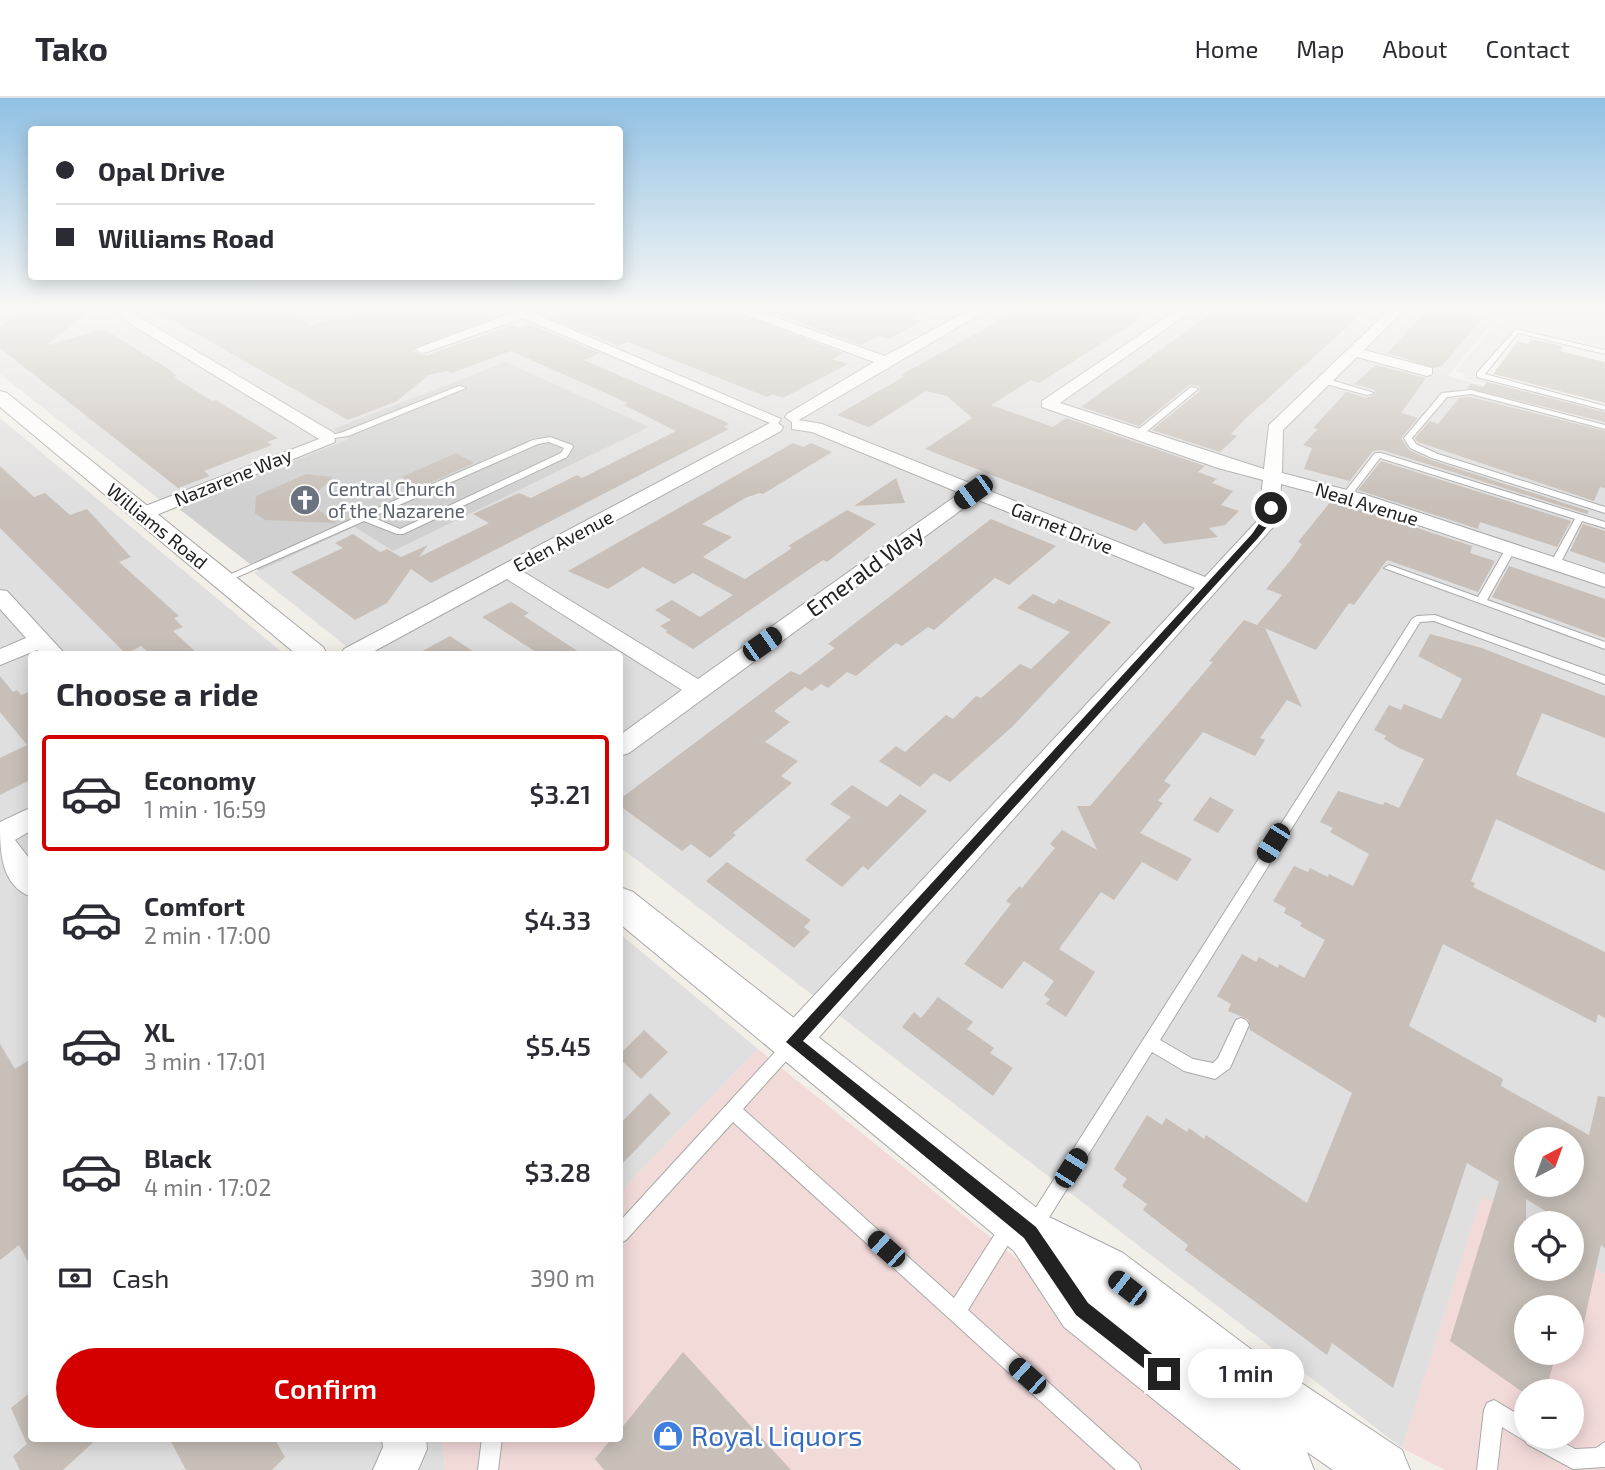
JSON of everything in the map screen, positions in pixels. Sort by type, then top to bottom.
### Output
[{"type":"street","points":[[219,373],[327,440]]},
{"type":"street","points":[[659,373],[787,429],[868,373]]},
{"type":"street","points":[[1048,404],[1093,373]]},
{"type":"street","points":[[793,1042],[1267,522],[1275,429],[1333,373]]},
{"type":"street","name":"Williams Road","points":[[0,397],[309,651]]},
{"type":"street","name":"Neal Avenue","points":[[1048,404],[1272,477],[1347,495],[1605,581]]},
{"type":"street","name":"Garnet Drive","points":[[795,421],[1209,586]]},
{"type":"street","name":"Eden Avenue","points":[[358,651],[774,423]]},
{"type":"street","name":"Nazarene Way","points":[[142,514],[327,440]]},
{"type":"street","name":"Emerald Way","points":[[623,745],[973,492]]},
{"type":"street","points":[[508,571],[699,690]]},
{"type":"street","points":[[0,596],[47,647],[30,651]]},
{"type":"street","points":[[0,658],[28,651]]},
{"type":"street","points":[[0,835],[28,819]]},
{"type":"street","points":[[0,840],[28,879]]},
{"type":"street","points":[[623,905],[1022,1226],[1105,1271],[1237,1372],[1382,1470]]},
{"type":"street","points":[[1022,1226],[1082,1309],[1286,1470]]},
{"type":"street","points":[[395,1470],[405,1449],[404,1442]]},
{"type":"lane","points":[[1482,373],[1480,375],[1605,408]]},
{"type":"lane","points":[[1325,381],[1370,393]]},
{"type":"lane","points":[[327,440],[462,388]]},
{"type":"lane","points":[[1137,435],[1194,389]]},
{"type":"lane","points":[[1605,427],[1471,392],[1457,392],[1445,395],[1408,438],[1413,446],[1435,456],[1605,510]]},
{"type":"lane","points":[[223,580],[361,516],[396,506],[536,442],[550,439],[569,447],[564,455],[400,532],[361,516]]},
{"type":"lane","points":[[1347,495],[1378,455],[1605,525]]},
{"type":"lane","points":[[1555,564],[1580,517]]},
{"type":"lane","points":[[1481,601],[1510,550]]},
{"type":"lane","points":[[1389,568],[1605,646]]},
{"type":"lane","points":[[956,1312],[1022,1226],[1149,1042],[1417,619],[1435,618],[1605,680]]},
{"type":"lane","points":[[1149,1042],[1190,1066],[1215,1072],[1224,1063],[1241,1025]]},
{"type":"lane","points":[[623,1231],[793,1042]]},
{"type":"lane","points":[[732,1110],[1131,1470]]},
{"type":"lane","points":[[1487,1470],[1494,1410],[1514,1423]]},
{"type":"lane","points":[[488,1470],[492,1442]]},
{"type":"lane","points":[[1555,1449],[1573,1459],[1601,1458],[1605,1452]]},
{"type":"shaded area","points":[[0,373],[1450,373],[1448,376],[1605,418],[1605,1274],[1584,1261],[1584,1211],[1514,1211],[1514,1216],[1482,1196],[1402,1448],[623,849],[623,651],[352,651],[254,573],[356,527],[648,428],[334,428],[350,439],[173,510]]},
{"type":"shaded area","points":[[478,373],[530,373],[649,427],[393,551],[355,527],[259,571],[178,508],[349,439],[333,429]]},
{"type":"shaded area","points":[[1462,373],[1482,373],[1480,375],[1605,408],[1605,415],[1463,378],[1465,374]]},
{"type":"shaded area","points":[[0,418],[280,651],[28,651],[28,1442],[443,1442],[445,1470],[0,1470]]},
{"type":"shaded area","points":[[623,936],[758,1049],[623,1189]]},
{"type":"shaded area","points":[[758,1049],[1278,1470],[445,1470],[443,1442],[623,1442],[623,1189]]},
{"type":"shaded area","points":[[1482,1195],[1514,1216],[1514,1281],[1584,1281],[1584,1261],[1605,1274],[1605,1470],[1445,1470],[1402,1448]]},
{"type":"building","points":[[32,373],[174,373],[177,376],[174,377],[212,401],[216,400],[278,438],[267,442],[272,445],[204,471],[210,476],[178,488]]},
{"type":"building","points":[[265,373],[438,373],[429,375],[397,401],[348,420]]},
{"type":"building","points":[[561,373],[614,373],[724,421],[729,424],[724,427],[729,429],[431,583],[411,569],[387,603],[355,620],[291,572],[343,548],[335,543],[353,534],[380,552],[387,549],[401,557],[428,545],[419,557],[489,523],[473,514],[519,493],[531,498],[577,475],[582,478],[676,431],[624,405],[628,403]]},
{"type":"building","points":[[706,373],[831,373],[783,398],[773,394],[767,397]]},
{"type":"building","points":[[1055,373],[1039,383],[1031,380],[991,405],[1053,427],[1066,418],[1205,466],[1198,472],[1217,479],[1212,483],[1233,491],[1221,505],[1239,511],[1225,525],[1209,528],[1218,537],[1164,544],[1144,522],[1136,531],[925,449],[972,418],[947,396],[926,391],[869,427],[837,415],[905,376],[901,375]]},
{"type":"building","points":[[1128,373],[1296,373],[1245,419],[1231,434],[1237,436],[1220,452],[1152,430],[1200,391],[1199,386],[1189,385],[1139,426],[1081,407]]},
{"type":"building","points":[[1367,373],[1407,373],[1426,378],[1401,413],[1418,418],[1401,438],[1409,450],[1431,460],[1589,511],[1587,514],[1382,450],[1373,451],[1350,481],[1304,469],[1312,448],[1303,445],[1318,429],[1313,428],[1346,392],[1366,398],[1376,394],[1375,390],[1354,384]]},
{"type":"building","points":[[1605,373],[1605,403],[1493,374]]},
{"type":"building","points":[[1487,382],[1605,412],[1605,422],[1467,388],[1471,384],[1483,387]]},
{"type":"building","points":[[1471,397],[1605,431],[1605,488],[1600,487],[1594,501],[1418,442],[1415,438],[1430,421],[1438,424],[1459,398]]},
{"type":"building","points":[[793,443],[804,447],[811,443],[832,452],[763,494],[745,498],[702,524],[732,537],[703,557],[745,579],[792,548],[788,546],[847,510],[876,524],[827,562],[823,560],[693,649],[665,632],[668,631],[660,626],[671,620],[655,610],[672,600],[700,617],[733,595],[693,573],[674,584],[643,567],[608,589],[568,571]]},
{"type":"building","points":[[456,453],[474,463],[420,487],[402,477]]},
{"type":"building","points":[[1381,461],[1571,521],[1557,547],[1480,522],[1478,529],[1358,490]]},
{"type":"building","points":[[0,466],[34,497],[45,493],[70,515],[87,509],[131,557],[119,562],[179,616],[174,618],[183,627],[173,631],[195,651],[147,651],[141,646],[132,651],[123,651],[0,528]]},
{"type":"building","name":"Central Church of the Nazarene","points":[[306,474],[333,477],[307,502],[337,523],[265,520],[255,513],[256,496]]},
{"type":"building","points":[[896,478],[905,503],[854,506]]},
{"type":"building","points":[[1332,500],[1472,546],[1470,553],[1495,561],[1478,592],[1387,560],[1354,605],[1349,603],[1316,650],[1257,625],[1282,595],[1266,589],[1291,560],[1302,544],[1298,542]]},
{"type":"building","points":[[991,519],[1056,546],[1009,585],[995,578],[934,630],[928,627],[902,646],[896,643],[856,676],[847,672],[828,688],[821,684],[812,691],[805,687],[774,711],[790,722],[765,742],[798,761],[781,776],[792,783],[733,833],[736,835],[710,858],[691,844],[682,851],[623,808],[623,797],[791,671],[800,675],[835,648],[828,644]]},
{"type":"building","points":[[1583,524],[1605,531],[1605,563],[1570,551]]},
{"type":"building","points":[[1509,566],[1605,599],[1605,638],[1492,597]]},
{"type":"building","points":[[1033,594],[1054,604],[1059,599],[1111,622],[1012,727],[950,782],[934,773],[920,787],[879,761],[896,746],[905,752],[946,715],[953,719],[976,696],[981,698],[1020,664],[1031,669],[1070,632],[1017,608]]},
{"type":"building","points":[[511,602],[529,613],[524,616],[577,651],[534,651],[482,617]]},
{"type":"building","points":[[1244,620],[1265,628],[1302,707],[1287,700],[1260,738],[1265,740],[1255,756],[1203,732],[1164,781],[1171,785],[1158,801],[1163,803],[1140,833],[1192,859],[1177,881],[1142,862],[1114,900],[1101,892],[1059,949],[1095,972],[1066,1017],[1046,1004],[1050,999],[1044,995],[1054,981],[1024,961],[1002,989],[964,964],[1011,904],[1006,901],[1019,886],[1022,888],[1055,848],[1050,844],[1062,830],[1097,850],[1077,806],[1090,806],[1213,662],[1209,661]]},
{"type":"building","points":[[1430,634],[1482,648],[1605,696],[1605,738],[1542,713],[1516,775],[1605,813],[1605,871],[1496,819],[1471,881],[1475,883],[1473,887],[1605,952],[1605,1018],[1598,1014],[1596,1023],[1443,944],[1409,1026],[1503,1079],[1501,1086],[1575,1127],[1514,1127],[1514,1197],[1584,1197],[1584,1132],[1589,1135],[1598,1096],[1605,1097],[1605,1248],[1601,1245],[1584,1322],[1584,1295],[1514,1295],[1514,1365],[1553,1365],[1549,1379],[1514,1379],[1514,1386],[1450,1341],[1499,1182],[1467,1163],[1393,1388],[1332,1343],[1327,1355],[1185,1250],[1188,1245],[1143,1210],[1147,1204],[1122,1186],[1127,1179],[1114,1169],[1147,1115],[1162,1125],[1166,1118],[1187,1132],[1189,1128],[1204,1139],[1206,1135],[1307,1203],[1352,1093],[1250,1030],[1248,1019],[1228,1011],[1231,1004],[1217,996],[1242,954],[1256,962],[1259,957],[1278,968],[1279,964],[1304,978],[1325,940],[1300,926],[1302,923],[1284,913],[1286,908],[1273,901],[1294,866],[1308,872],[1310,868],[1328,877],[1329,874],[1353,886],[1369,854],[1330,832],[1333,828],[1320,822],[1338,791],[1399,808],[1424,759],[1399,748],[1384,739],[1386,736],[1374,730],[1389,705],[1401,710],[1404,704],[1441,719],[1462,679],[1418,656]]},
{"type":"building","points":[[450,636],[472,651],[422,651]]},
{"type":"building","points":[[0,676],[13,692],[17,690],[21,695],[28,692],[28,781],[0,795],[0,758],[27,745],[0,712]]},
{"type":"building","points":[[852,785],[887,807],[900,794],[927,811],[868,870],[863,866],[842,887],[805,860],[851,817],[830,804]]},
{"type":"building","points":[[1210,797],[1234,810],[1218,833],[1193,820]]},
{"type":"building","points":[[727,862],[811,920],[804,927],[810,932],[794,948],[706,881]]},
{"type":"building","points":[[938,997],[973,1022],[967,1029],[994,1048],[990,1053],[1013,1068],[993,1096],[902,1027],[914,1012],[921,1018]]},
{"type":"building","points":[[644,1030],[668,1052],[641,1079],[623,1062],[623,1051]]},
{"type":"building","points":[[0,1044],[15,1069],[28,1061],[28,1262],[19,1245],[0,1260]]},
{"type":"building","points":[[650,1093],[671,1113],[623,1163],[623,1121]]},
{"type":"building","points":[[683,1352],[791,1470],[604,1470],[595,1459],[609,1442],[623,1442],[623,1426]]},
{"type":"building","points":[[28,1394],[28,1442],[94,1442],[63,1470],[20,1470],[13,1456],[27,1444],[11,1408]]},
{"type":"building","points":[[171,1442],[276,1442],[285,1457],[272,1470],[186,1470]]},
{"type":"place","name":"Central Church of the Nazarene","points":[[305,500]]},
{"type":"place","name":"Royal Liquors","points":[[668,1436]]},
{"type":"route","points":[[1164,1374],[1082,1309],[1030,1233],[793,1042],[1255,536],[1267,522],[1271,508]]}]
